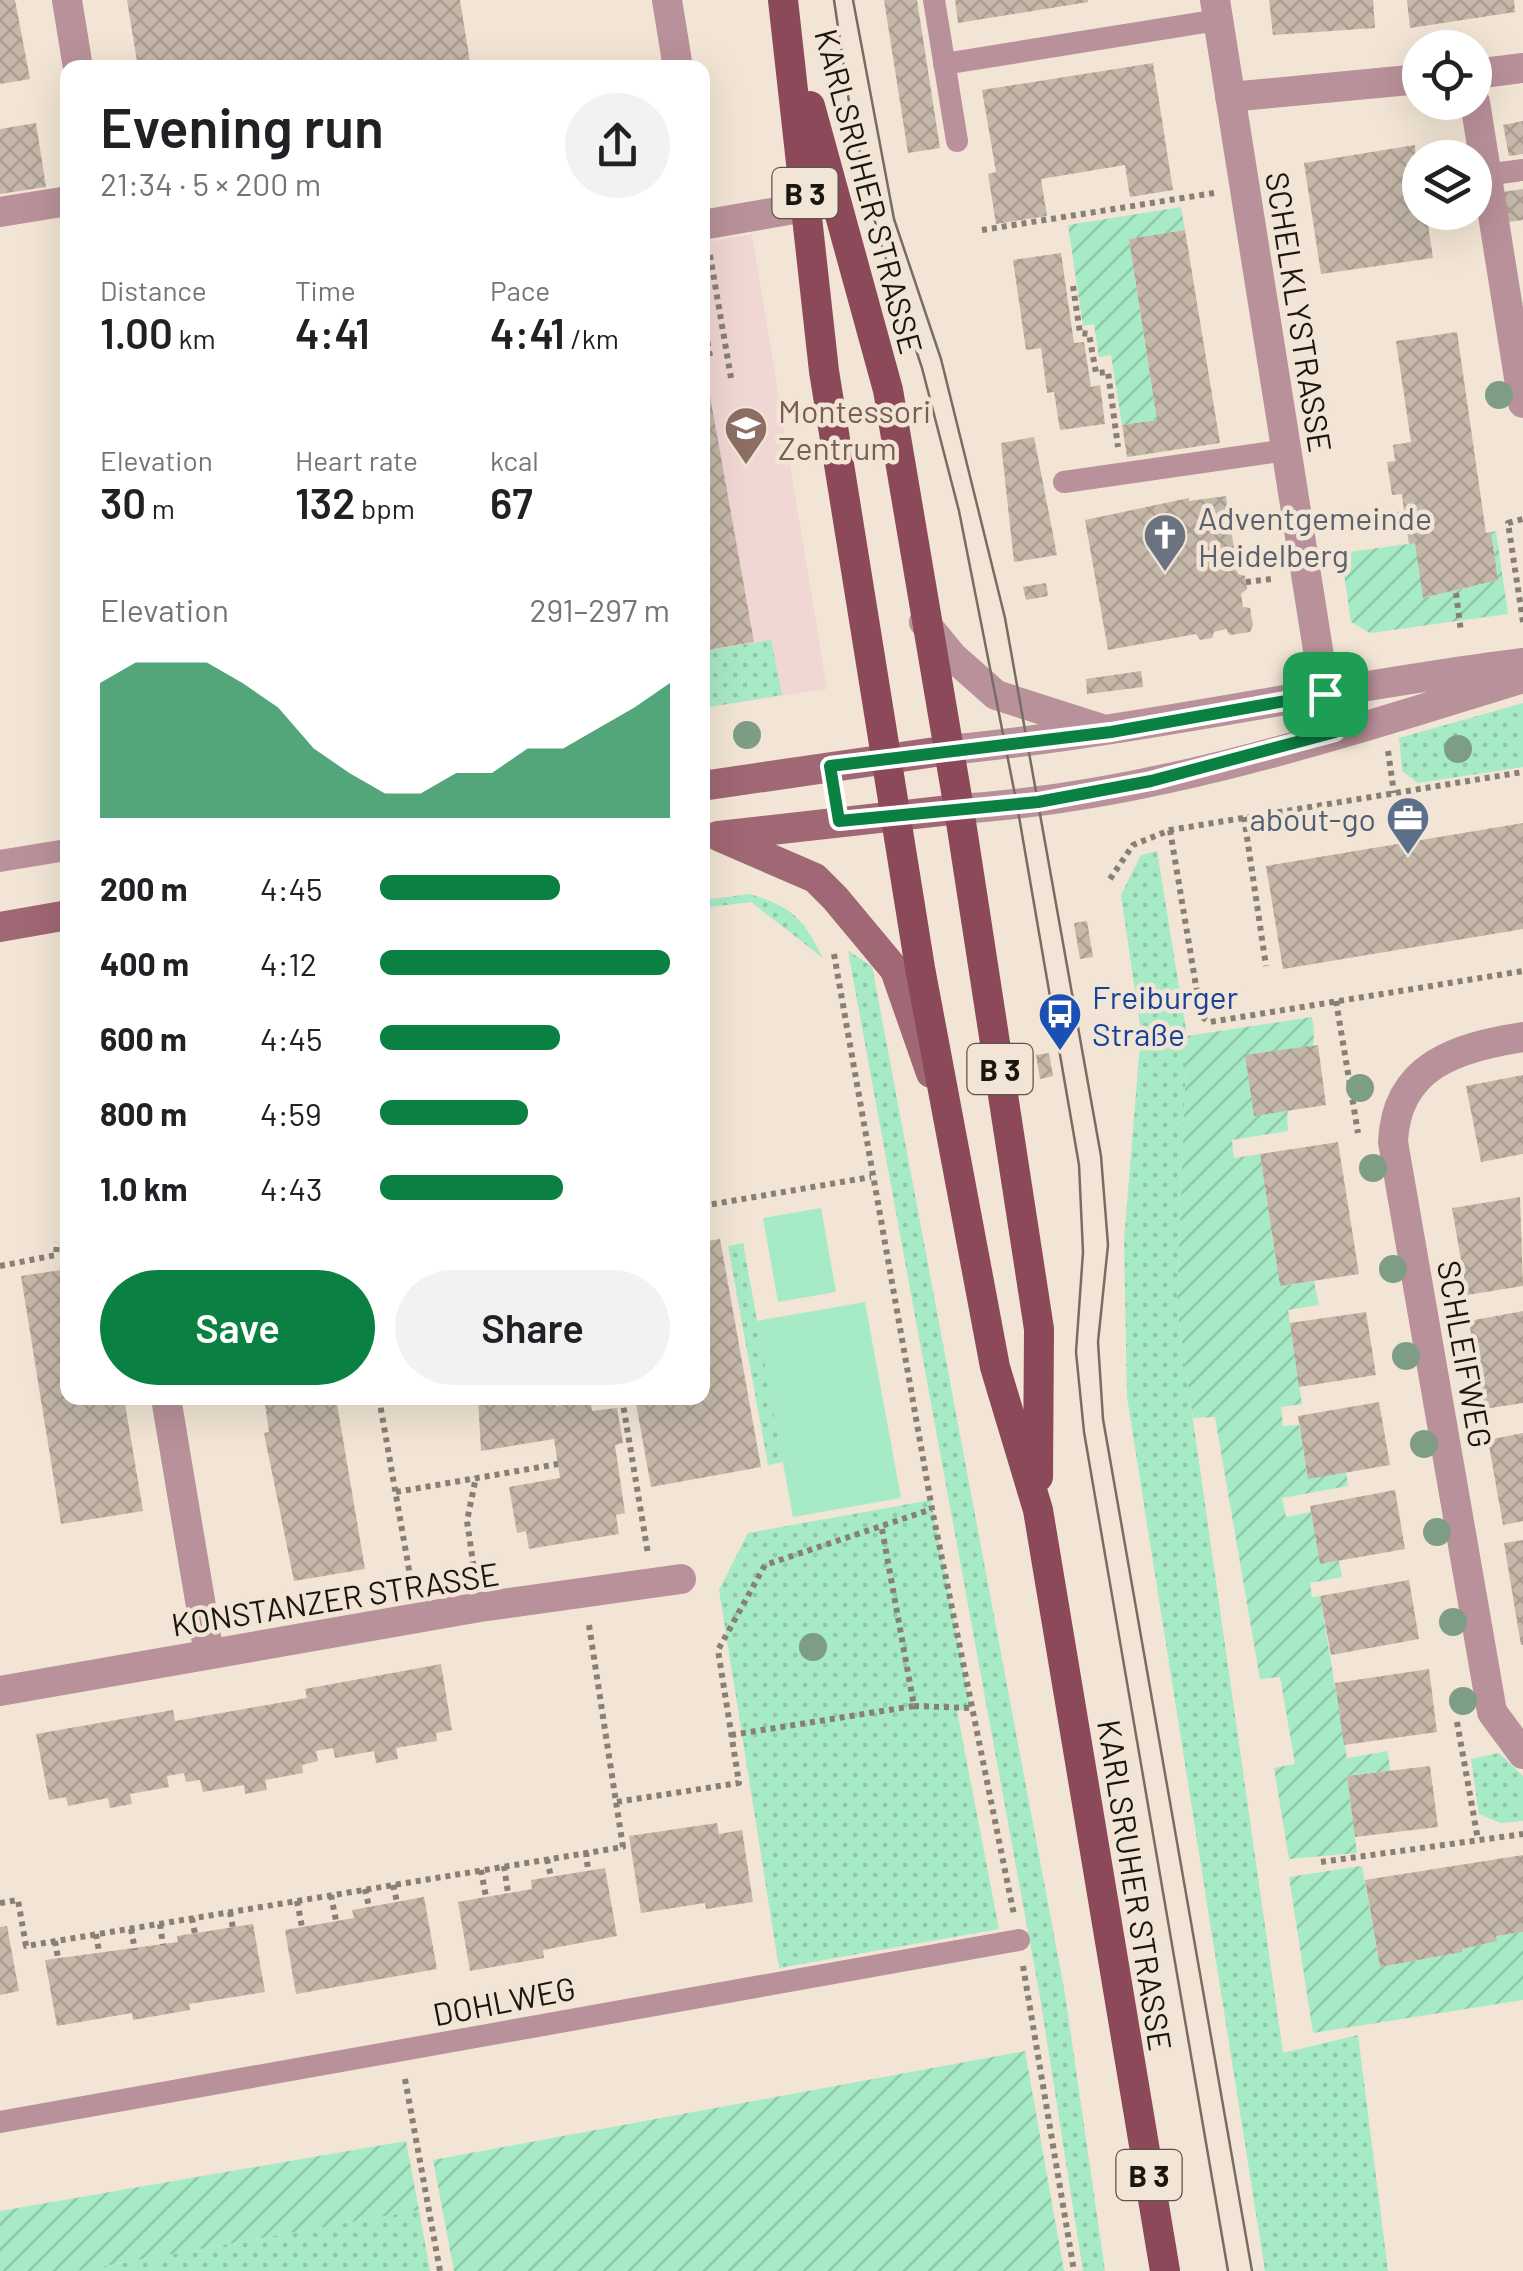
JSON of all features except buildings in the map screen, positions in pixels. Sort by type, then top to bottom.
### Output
[{"type":"main road","name":"KARLSRUHER STRASSE","points":[[784,8],[824,370],[885,756],[947,1121],[995,1367],[1038,1510],[1165,2271]]},
{"type":"main road","name":"KARLSRUHER STRASSE","points":[[784,8],[888,390],[924,622],[960,808],[1039,1329],[1038,1510]]},
{"type":"street","points":[[66,0],[77,60]]},
{"type":"street","points":[[666,0],[677,60]]},
{"type":"street","name":"SCHELKLYSTRASSE","points":[[1217,10],[1325,694],[1335,732]]},
{"type":"street","points":[[1492,72],[1523,68]]},
{"type":"street","points":[[1230,98],[1402,81]]},
{"type":"street","points":[[0,212],[60,202]]},
{"type":"street","points":[[710,219],[806,207]]},
{"type":"street","points":[[1492,213],[1523,404]]},
{"type":"street","points":[[924,622],[953,657],[996,695],[1111,732]]},
{"type":"street","points":[[710,785],[885,756],[1111,732],[1378,681],[1523,663]]},
{"type":"street","points":[[710,838],[897,812],[1038,802],[1151,781],[1523,678]]},
{"type":"street","points":[[710,838],[815,878],[895,970],[947,1121]]},
{"type":"street","points":[[0,927],[60,916]]},
{"type":"street","name":"SCHLEIFWEG","points":[[1523,1037],[1473,1044],[1440,1060],[1410,1086],[1394,1114],[1393,1142],[1492,1712],[1523,1754]]},
{"type":"street","points":[[167,1405],[209,1654]]},
{"type":"street","name":"KONSTANZER STRASSE","points":[[0,1691],[480,1607],[667,1582]]},
{"type":"lane","points":[[934,0],[958,141]]},
{"type":"lane","points":[[944,64],[1217,10]]},
{"type":"lane","points":[[1492,175],[1523,170]]},
{"type":"lane","points":[[1064,482],[1286,450]]},
{"type":"lane","points":[[0,861],[60,852]]},
{"type":"lane","name":"DOHLWEG","points":[[0,2122],[1019,1940]]},
{"type":"path","points":[[982,230],[1245,189]]},
{"type":"path","points":[[710,260],[731,378]]},
{"type":"path","points":[[1073,286],[1080,334],[1089,334],[1096,373],[1108,372],[1116,428]]},
{"type":"path","points":[[1522,622],[1508,523],[1523,519]]},
{"type":"path","points":[[1246,582],[1270,579]]},
{"type":"path","points":[[1456,593],[1461,632]]},
{"type":"path","points":[[1110,879],[1133,845],[1170,830],[1523,772]]},
{"type":"path","points":[[1244,817],[1266,966]]},
{"type":"path","points":[[1170,830],[1198,1004],[1202,1017],[1210,1022],[1523,972]]},
{"type":"path","points":[[828,943],[836,957],[871,1177],[932,1509],[1019,1940],[1074,2271]]},
{"type":"path","points":[[710,1205],[871,1177]]},
{"type":"path","points":[[0,1266],[56,1254],[57,1242]]},
{"type":"path","points":[[380,1405],[418,1618]]},
{"type":"path","points":[[624,1405],[667,1582]]},
{"type":"path","points":[[396,1492],[558,1464]]},
{"type":"path","points":[[476,1477],[467,1521],[480,1607]]},
{"type":"path","points":[[616,1802],[740,1784],[718,1650],[765,1565],[882,1529],[932,1509]]},
{"type":"path","points":[[882,1529],[914,1706]]},
{"type":"path","points":[[0,1903],[18,1900],[26,1946],[623,1846],[584,1596]]},
{"type":"path","points":[[731,1734],[914,1706],[971,1708]]},
{"type":"path","points":[[1321,1862],[1523,1834]]},
{"type":"path","points":[[586,1852],[588,1870]]},
{"type":"path","points":[[548,1859],[551,1877]]},
{"type":"path","points":[[504,1866],[508,1893]]},
{"type":"path","points":[[480,1870],[486,1897]]},
{"type":"path","points":[[393,1885],[397,1902]]},
{"type":"path","points":[[365,1890],[369,1907]]},
{"type":"path","points":[[332,1896],[336,1921]]},
{"type":"path","points":[[296,1901],[302,1927]]},
{"type":"path","points":[[230,1912],[233,1928]]},
{"type":"path","points":[[192,1918],[195,1934]]},
{"type":"path","points":[[160,1924],[163,1945]]},
{"type":"path","points":[[130,1929],[135,1950]]},
{"type":"path","points":[[96,1934],[99,1951]]},
{"type":"path","points":[[55,1941],[58,1958]]},
{"type":"path","points":[[400,2053],[440,2271]]},
{"type":"shaded area","name":"Montessori Zentrum","points":[[752,234],[827,689],[710,707],[710,242]]},
{"type":"green space","points":[[1181,207],[1185,230],[1129,239],[1157,420],[1122,425],[1111,355],[1099,357],[1094,324],[1083,326],[1068,225]]},
{"type":"green space","points":[[1496,531],[1508,614],[1370,633],[1351,622],[1341,553],[1415,543],[1424,598],[1498,580],[1491,532]]},
{"type":"green space","points":[[771,640],[782,695],[710,707],[710,650]]},
{"type":"green space","points":[[1523,703],[1523,767],[1418,783],[1402,771],[1399,738]]},
{"type":"green space","points":[[1157,851],[1187,1036],[1177,1307],[1283,2053],[1358,2035],[1388,2271],[1265,2271],[1127,1397],[1124,1241],[1141,1032],[1121,895],[1141,855]]},
{"type":"green space","points":[[750,894],[777,904],[795,916],[823,958],[751,902],[710,907],[710,899]]},
{"type":"green space","points":[[848,951],[872,966],[1065,1994],[1105,2271],[1083,2271],[1040,1997]]},
{"type":"green space","points":[[1312,1017],[1312,1052],[1290,1101],[1288,1131],[1232,1140],[1234,1158],[1260,1154],[1280,1286],[1314,1281],[1319,1305],[1288,1310],[1302,1404],[1281,1407],[1283,1426],[1299,1425],[1308,1478],[1346,1472],[1348,1486],[1282,1498],[1286,1517],[1311,1512],[1320,1564],[1339,1561],[1342,1577],[1310,1583],[1312,1597],[1320,1596],[1347,1758],[1388,1751],[1390,1771],[1347,1776],[1357,1853],[1289,1859],[1274,1768],[1295,1764],[1280,1677],[1260,1679],[1215,1417],[1193,1418],[1177,1307],[1187,1036]]},
{"type":"green space","points":[[821,1208],[836,1292],[778,1302],[763,1218]]},
{"type":"green space","points":[[743,1243],[783,1462],[768,1465],[728,1246]]},
{"type":"green space","points":[[865,1302],[901,1498],[793,1517],[757,1321]]},
{"type":"green space","points":[[931,1500],[971,1708],[957,1711],[999,1929],[779,1968],[719,1590],[748,1533]]},
{"type":"green space","points":[[1499,1753],[1523,1776],[1523,1821],[1501,1823],[1479,1814],[1471,1759]]},
{"type":"green space","points":[[1362,1866],[1380,1967],[1462,1952],[1496,1941],[1496,1936],[1523,1932],[1523,2000],[1313,2033],[1289,1877]]},
{"type":"green space","points":[[1025,2051],[1064,2271],[454,2271],[433,2160]]},
{"type":"green space","points":[[406,2141],[419,2210],[76,2271],[0,2271],[0,2211]]},
{"type":"green space","points":[[419,2210],[430,2271],[76,2271]]},
{"type":"tram line","points":[[834,0],[849,102],[878,235],[922,368],[959,511],[1017,805],[1079,1165],[1083,1252],[1076,1352],[1084,1432],[1228,2271]]},
{"type":"tram line","points":[[853,0],[894,219],[941,359],[1005,618],[1101,1156],[1108,1245],[1098,1342],[1103,1419],[1252,2271]]},
{"type":"place","name":"Montessori Zentrum","points":[[746,466]]},
{"type":"place","name":"Adventgemeinde Heidelberg","points":[[1165,573]]},
{"type":"place","name":"about-go","points":[[1408,856]]},
{"type":"place","name":"Freiburger Straße","points":[[1060,1052]]},
{"type":"route","points":[[1325,694],[1335,732],[1276,750],[1151,781],[1038,802],[897,812],[839,821],[830,766],[885,756],[1111,732],[1325,694]]}]
